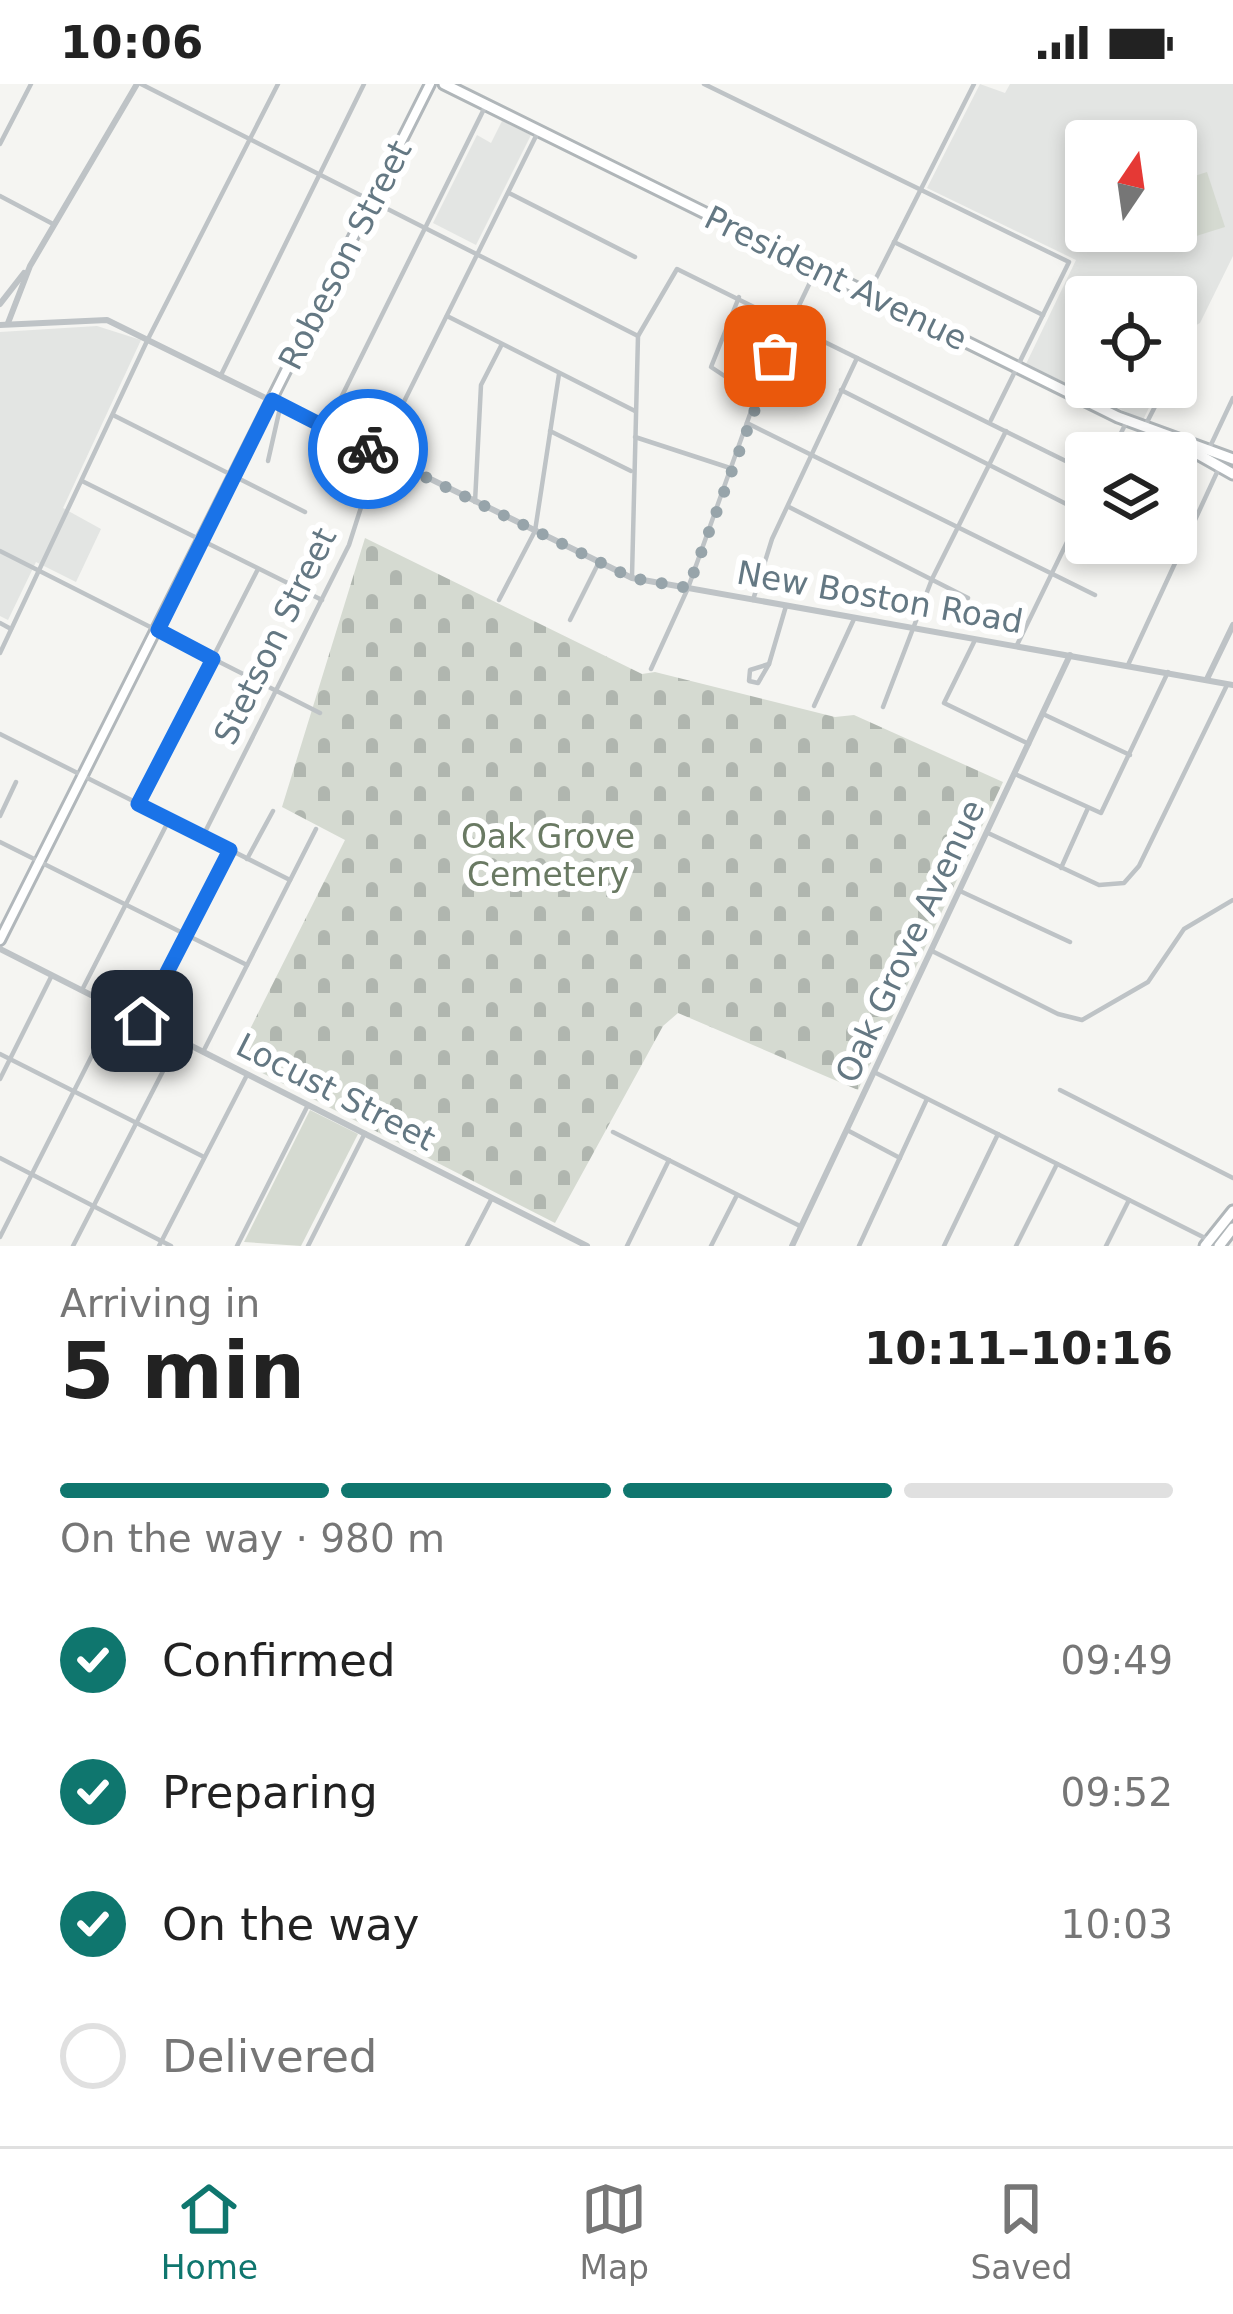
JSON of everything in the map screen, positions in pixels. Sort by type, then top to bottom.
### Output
[{"type":"main road","name":"Robeson Street","points":[[0,944],[276,402],[430,84]]},
{"type":"main road","name":"President Avenue","points":[[444,84],[1154,432]]},
{"type":"main road","name":"President Avenue","points":[[1197,448],[1233,459]]},
{"type":"main road","points":[[1197,454],[1233,474]]},
{"type":"main road","points":[[1215,1245],[1233,1210]]},
{"type":"main road","points":[[1215,1245],[1233,1228]]},
{"type":"street","points":[[0,144],[31,84]]},
{"type":"street","points":[[4,325],[53,224],[139,84],[638,336]]},
{"type":"street","points":[[0,653],[148,339],[278,84]]},
{"type":"street","points":[[221,375],[364,84]]},
{"type":"street","points":[[704,84],[1069,262],[990,423]]},
{"type":"street","points":[[868,294],[973,84]]},
{"type":"street","points":[[326,428],[485,104]]},
{"type":"street","name":"Stetson Street","points":[[202,836],[355,531],[379,454],[539,130]]},
{"type":"street","points":[[508,193],[635,257]]},
{"type":"street","points":[[0,196],[53,224]]},
{"type":"street","points":[[894,242],[1043,315]]},
{"type":"street","points":[[0,304],[30,266]]},
{"type":"street","points":[[651,669],[688,588],[756,397],[817,268]]},
{"type":"street","points":[[632,578],[638,336],[676,269],[1065,460]]},
{"type":"street","points":[[739,297],[711,368],[756,397]]},
{"type":"street","points":[[447,316],[636,411]]},
{"type":"street","name":"New Boston Road","points":[[4,325],[107,320],[632,578],[1230,684]]},
{"type":"street","points":[[475,502],[482,385],[501,346]]},
{"type":"street","points":[[752,600],[810,454],[858,356]]},
{"type":"street","points":[[500,600],[535,531],[559,374]]},
{"type":"street","points":[[841,389],[1065,503]]},
{"type":"street","points":[[1208,452],[1233,398]]},
{"type":"street","points":[[268,461],[276,402]]},
{"type":"street","points":[[1144,428],[1154,408]]},
{"type":"street","points":[[113,415],[305,512]]},
{"type":"street","points":[[1122,432],[1127,421]]},
{"type":"street","points":[[747,423],[1095,595]]},
{"type":"street","points":[[550,431],[634,472]]},
{"type":"street","points":[[883,707],[932,579],[1006,431]]},
{"type":"street","points":[[635,436],[730,468]]},
{"type":"street","points":[[1197,515],[1219,467]]},
{"type":"street","points":[[82,481],[322,599]]},
{"type":"street","points":[[789,507],[968,598]]},
{"type":"street","points":[[1017,645],[1065,547]]},
{"type":"street","points":[[0,551],[320,713]]},
{"type":"street","points":[[570,620],[599,562]]},
{"type":"street","points":[[1128,664],[1174,564]]},
{"type":"street","points":[[138,804],[258,568]]},
{"type":"street","points":[[769,664],[786,606]]},
{"type":"street","points":[[814,706],[855,618]]},
{"type":"street","points":[[0,623],[11,629]]},
{"type":"street","points":[[1207,679],[1233,625]]},
{"type":"street","points":[[976,638],[944,703],[1029,744]]},
{"type":"street","name":"Oak Grove Avenue","points":[[792,1246],[1070,655]]},
{"type":"street","points":[[1015,773],[1101,813],[1168,672]]},
{"type":"street","points":[[988,832],[1099,884],[1124,883],[1153,840],[1230,684]]},
{"type":"street","points":[[1043,713],[1130,754]]},
{"type":"street","points":[[0,734],[290,880]]},
{"type":"street","points":[[0,816],[16,782]]},
{"type":"street","points":[[1061,868],[1088,808]]},
{"type":"street","points":[[247,859],[273,811]]},
{"type":"street","points":[[82,990],[169,820]]},
{"type":"street","points":[[202,1052],[316,829]]},
{"type":"street","points":[[0,842],[247,965]]},
{"type":"street","points":[[142,1021],[230,850]]},
{"type":"street","points":[[960,891],[1070,942]]},
{"type":"street","points":[[932,951],[1058,1014],[1082,1020],[1148,982],[1183,931],[1202,914],[1233,900]]},
{"type":"street","name":"Locust Street","points":[[0,944],[116,1008],[587,1246]]},
{"type":"street","points":[[0,1079],[52,975]]},
{"type":"street","points":[[0,1237],[116,1008]]},
{"type":"street","points":[[73,1246],[179,1040]]},
{"type":"street","points":[[0,1054],[204,1157]]},
{"type":"street","points":[[874,1072],[1215,1245]]},
{"type":"street","points":[[161,1244],[247,1074]]},
{"type":"street","points":[[1060,1090],[1233,1178]]},
{"type":"street","points":[[860,1246],[927,1099]]},
{"type":"street","points":[[237,1246],[308,1105]]},
{"type":"street","points":[[847,1130],[900,1159]]},
{"type":"street","points":[[613,1132],[801,1227]]},
{"type":"street","points":[[308,1246],[365,1133]]},
{"type":"street","points":[[944,1246],[998,1134]]},
{"type":"street","points":[[0,1158],[172,1246]]},
{"type":"street","points":[[627,1246],[669,1160]]},
{"type":"street","points":[[1016,1246],[1057,1164]]},
{"type":"street","points":[[711,1246],[737,1195]]},
{"type":"street","points":[[466,1246],[492,1197]]},
{"type":"street","points":[[1106,1246],[1129,1200]]},
{"type":"shaded area","points":[[980,84],[1005,93],[1010,84],[1233,84],[1233,256],[1200,323],[1197,276],[1068,276],[1076,260],[927,188]]},
{"type":"shaded area","points":[[502,121],[531,135],[476,245],[433,223],[477,135],[491,143]]},
{"type":"shaded area","points":[[1065,283],[1065,383],[1026,364]]},
{"type":"shaded area","points":[[97,326],[141,340],[63,508],[101,529],[76,582],[36,562],[8,620],[0,616],[0,332]]},
{"type":"shaded area","points":[[1118,408],[1149,408],[1143,420]]},
{"type":"green space","points":[[1207,172],[1225,227],[1197,236],[1197,175]]},
{"type":"green space","name":"Oak Grove Cemetery","points":[[365,538],[642,674],[655,672],[835,717],[854,715],[1003,782],[858,1090],[678,1013],[663,1026],[555,1223],[235,1059],[345,840],[282,807]]},
{"type":"green space","points":[[310,1110],[358,1134],[301,1246],[244,1242]]},
{"type":"way so far","points":[[368,449],[632,578],[688,588],[775,356]]},
{"type":"route","points":[[142,1021],[230,850],[138,804],[213,659],[158,630],[272,400],[368,449]]}]
